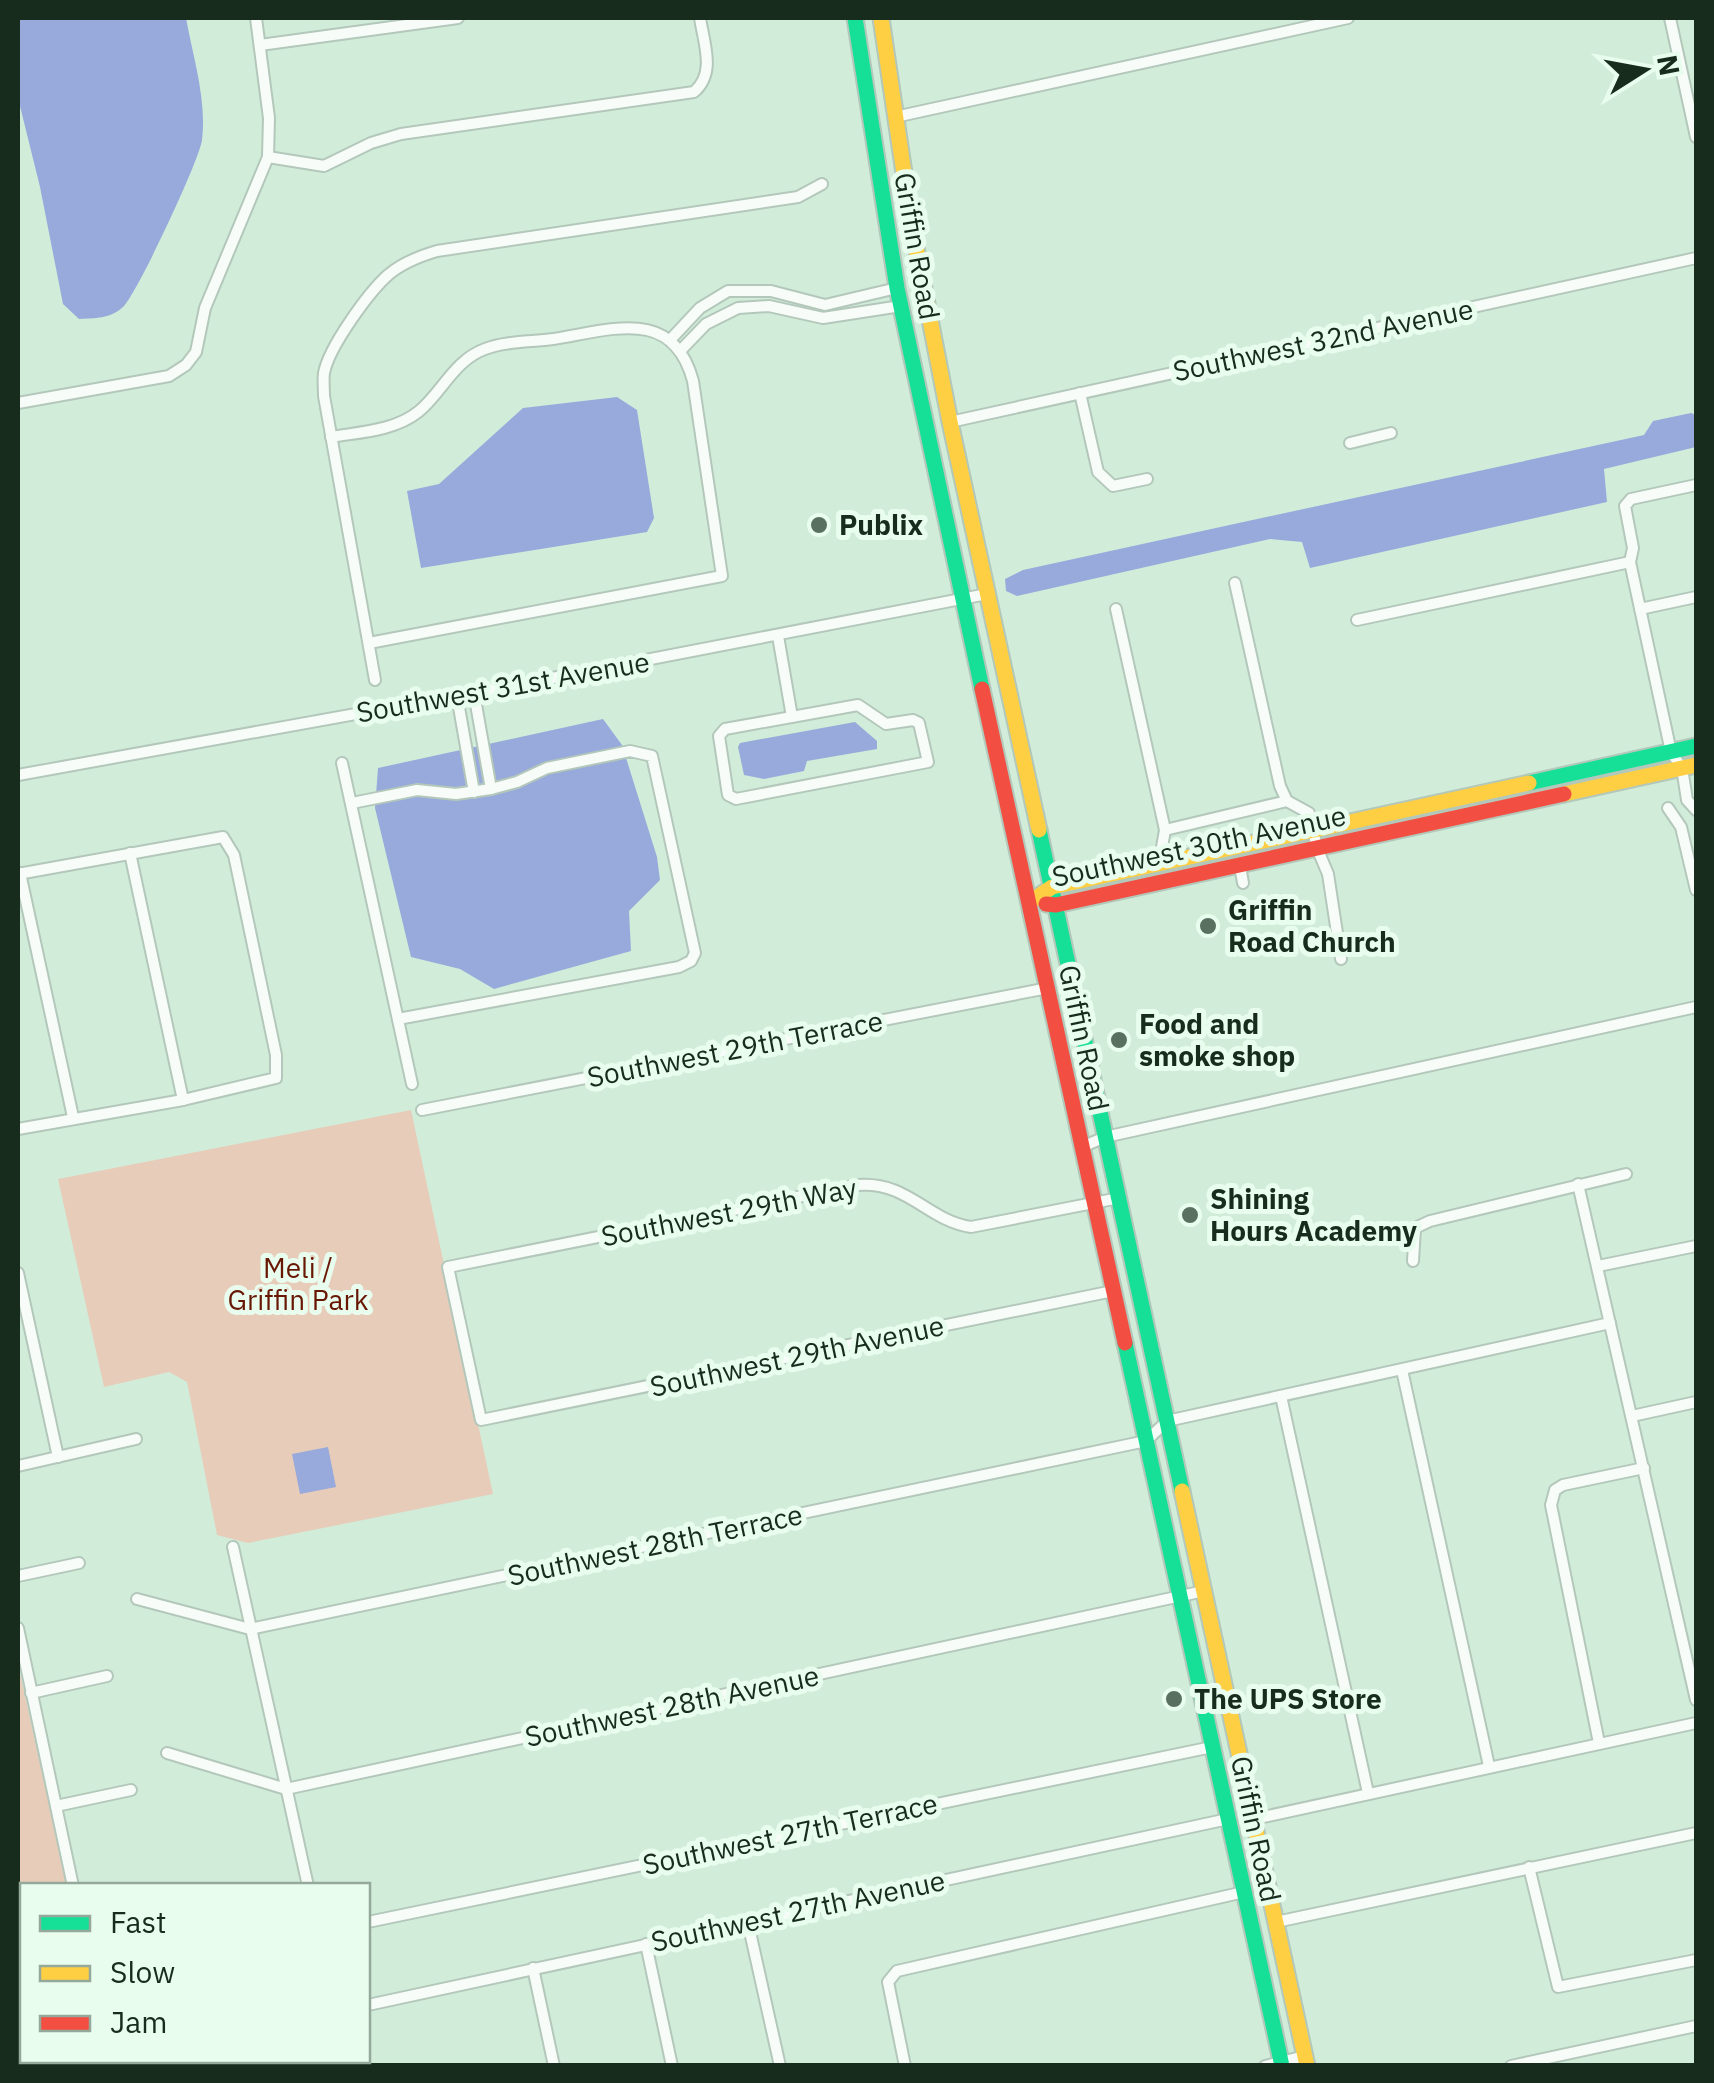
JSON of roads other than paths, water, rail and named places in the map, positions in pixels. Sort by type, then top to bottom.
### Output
[{"type":"main road","name":"Griffin Road","points":[[855,18],[897,288],[1244,1892],[1276,2064]]},
{"type":"main road","name":"Griffin Road","points":[[881,18],[903,171],[950,422],[1306,2061]]},
{"type":"main road","points":[[863,72],[878,104],[895,117]]},
{"type":"main road","points":[[872,132],[889,142],[903,171]]},
{"type":"main road","points":[[914,367],[931,406],[950,422]]},
{"type":"main road","name":"Southwest 30th Avenue","points":[[1030,902],[1052,887],[1696,746]]},
{"type":"main road","name":"Southwest 30th Avenue","points":[[1030,902],[1056,905],[1689,767]]},
{"type":"main road","points":[[1220,1782],[1254,1819]]},
{"type":"main road","points":[[1228,1818],[1262,1856]]},
{"type":"street","points":[[18,403],[169,376],[186,365],[196,352],[206,308],[268,157],[269,118],[256,18]]},
{"type":"street","points":[[260,45],[458,18]]},
{"type":"street","points":[[268,157],[324,166],[371,143],[401,134],[694,92],[704,84],[708,71],[700,18]]},
{"type":"street","points":[[895,117],[1310,22],[1348,18]]},
{"type":"street","points":[[1670,18],[1696,137]]},
{"type":"street","points":[[375,680],[324,396],[324,372],[332,352],[389,275],[418,256],[798,197],[822,184]]},
{"type":"street","name":"Southwest 32nd Avenue","points":[[950,422],[1696,258]]},
{"type":"street","points":[[670,340],[700,308],[728,291],[772,291],[825,305],[897,288]]},
{"type":"street","points":[[680,351],[706,324],[738,308],[769,306],[823,318],[901,306]]},
{"type":"street","points":[[331,437],[388,427],[407,419],[423,408],[458,367],[484,349],[638,326],[655,330],[670,340],[680,351],[694,381],[722,576],[368,643]]},
{"type":"street","points":[[1080,394],[1098,472],[1113,486],[1147,479]]},
{"type":"street","points":[[1350,443],[1392,433]]},
{"type":"street","points":[[1696,485],[1631,499],[1624,506],[1632,548],[1630,562],[1671,752],[1689,767],[1687,800],[1696,810]]},
{"type":"street","points":[[1357,620],[1630,562]]},
{"type":"street","points":[[1235,583],[1280,786],[1287,801],[1309,814],[1328,874],[1341,960]]},
{"type":"street","name":"Southwest 31st Avenue","points":[[18,775],[987,594]]},
{"type":"street","points":[[1640,609],[1696,597]]},
{"type":"street","points":[[1116,609],[1165,830],[1159,864]]},
{"type":"street","points":[[778,636],[792,717]]},
{"type":"street","points":[[474,692],[491,789]]},
{"type":"street","points":[[457,696],[474,792]]},
{"type":"street","points":[[858,704],[886,724],[913,720],[919,722],[928,762],[736,799],[728,794],[718,736],[725,729],[792,717],[858,704]]},
{"type":"street","points":[[352,802],[417,790],[474,792],[580,761],[630,752],[652,756],[695,953],[691,961],[679,967],[398,1019]]},
{"type":"street","points":[[342,763],[412,1084]]},
{"type":"street","points":[[1165,830],[1287,801]]},
{"type":"street","points":[[1668,808],[1681,827],[1696,890]]},
{"type":"street","points":[[18,1130],[183,1100],[276,1078],[276,1055],[234,855],[223,837],[19,874],[74,1117]]},
{"type":"street","points":[[130,852],[183,1100]]},
{"type":"street","points":[[1240,866],[1243,884]]},
{"type":"street","name":"Southwest 29th Terrace","points":[[422,1110],[1048,988]]},
{"type":"street","points":[[1082,1147],[1105,1137],[1696,1006]]},
{"type":"street","points":[[1412,1261],[1415,1228],[1430,1221],[1626,1174]]},
{"type":"street","name":"Southwest 29th Way","points":[[481,1420],[448,1267],[872,1184],[899,1190],[952,1222],[972,1227],[1119,1198]]},
{"type":"street","points":[[1578,1184],[1696,1700]]},
{"type":"street","points":[[1598,1266],[1696,1246]]},
{"type":"street","points":[[18,1273],[58,1457]]},
{"type":"street","name":"Southwest 29th Avenue","points":[[481,1420],[1113,1291]]},
{"type":"street","points":[[1146,1441],[1167,1421],[1610,1324]]},
{"type":"street","points":[[1402,1370],[1489,1766]]},
{"type":"street","points":[[1280,1396],[1368,1793]]},
{"type":"street","points":[[1632,1416],[1696,1402]]},
{"type":"street","points":[[18,1466],[136,1440]]},
{"type":"street","name":"Southwest 28th Terrace","points":[[137,1599],[250,1629],[1146,1441]]},
{"type":"street","points":[[1599,1743],[1551,1505],[1555,1490],[1563,1485],[1644,1468]]},
{"type":"street","points":[[234,1548],[307,1883]]},
{"type":"street","points":[[18,1576],[79,1562]]},
{"type":"street","name":"Southwest 28th Avenue","points":[[166,1753],[286,1789],[1204,1591]]},
{"type":"street","points":[[18,1628],[72,1883]]},
{"type":"street","points":[[31,1693],[106,1676]]},
{"type":"street","points":[[1254,1819],[1696,1723]]},
{"type":"street","name":"Southwest 27th Terrace","points":[[370,1922],[1212,1747]]},
{"type":"street","points":[[56,1806],[131,1790]]},
{"type":"street","name":"Southwest 27th Avenue","points":[[370,2005],[1228,1818]]},
{"type":"street","points":[[1276,1922],[1696,1833]]},
{"type":"street","points":[[1529,1867],[1558,1987],[1696,1960]]},
{"type":"street","points":[[905,2066],[888,1982],[897,1972],[1244,1892]]},
{"type":"street","points":[[748,1923],[780,2066]]},
{"type":"street","points":[[646,1944],[672,2066]]},
{"type":"street","points":[[533,1968],[554,2066]]},
{"type":"street","points":[[1511,2066],[1696,2026]]},
{"type":"street","points":[[1276,2064],[1306,2061]]},
{"type":"water","points":[[18,18],[186,18],[201,94],[203,125],[199,152],[141,278],[123,307],[108,316],[79,319],[63,304],[18,98]]},
{"type":"water","points":[[617,397],[637,410],[654,518],[647,532],[421,568],[407,491],[439,484],[523,408]]},
{"type":"water","points":[[1696,415],[1696,447],[1604,469],[1607,502],[1310,568],[1302,542],[1270,539],[1017,596],[1006,591],[1005,579],[1023,570],[1644,435],[1653,421]]},
{"type":"water","points":[[603,719],[622,745],[657,857],[660,880],[629,911],[631,951],[494,989],[460,969],[411,957],[375,808],[378,768]]},
{"type":"water","points":[[855,722],[877,741],[877,749],[807,761],[804,771],[764,779],[744,775],[740,743]]},
{"type":"water","points":[[328,1447],[336,1487],[300,1494],[292,1454]]},
{"type":"place","name":"Publix","points":[[819,525]]},
{"type":"place","name":"Griffin Road Church","points":[[1208,926]]},
{"type":"place","name":"Food and smoke shop","points":[[1119,1040]]},
{"type":"place","name":"Shining Hours Academy","points":[[1190,1215]]},
{"type":"place","name":"The UPS Store","points":[[1174,1699]]},
{"type":"park label","name":"Meli / Griffin Park","points":[[298,1284]]}]
